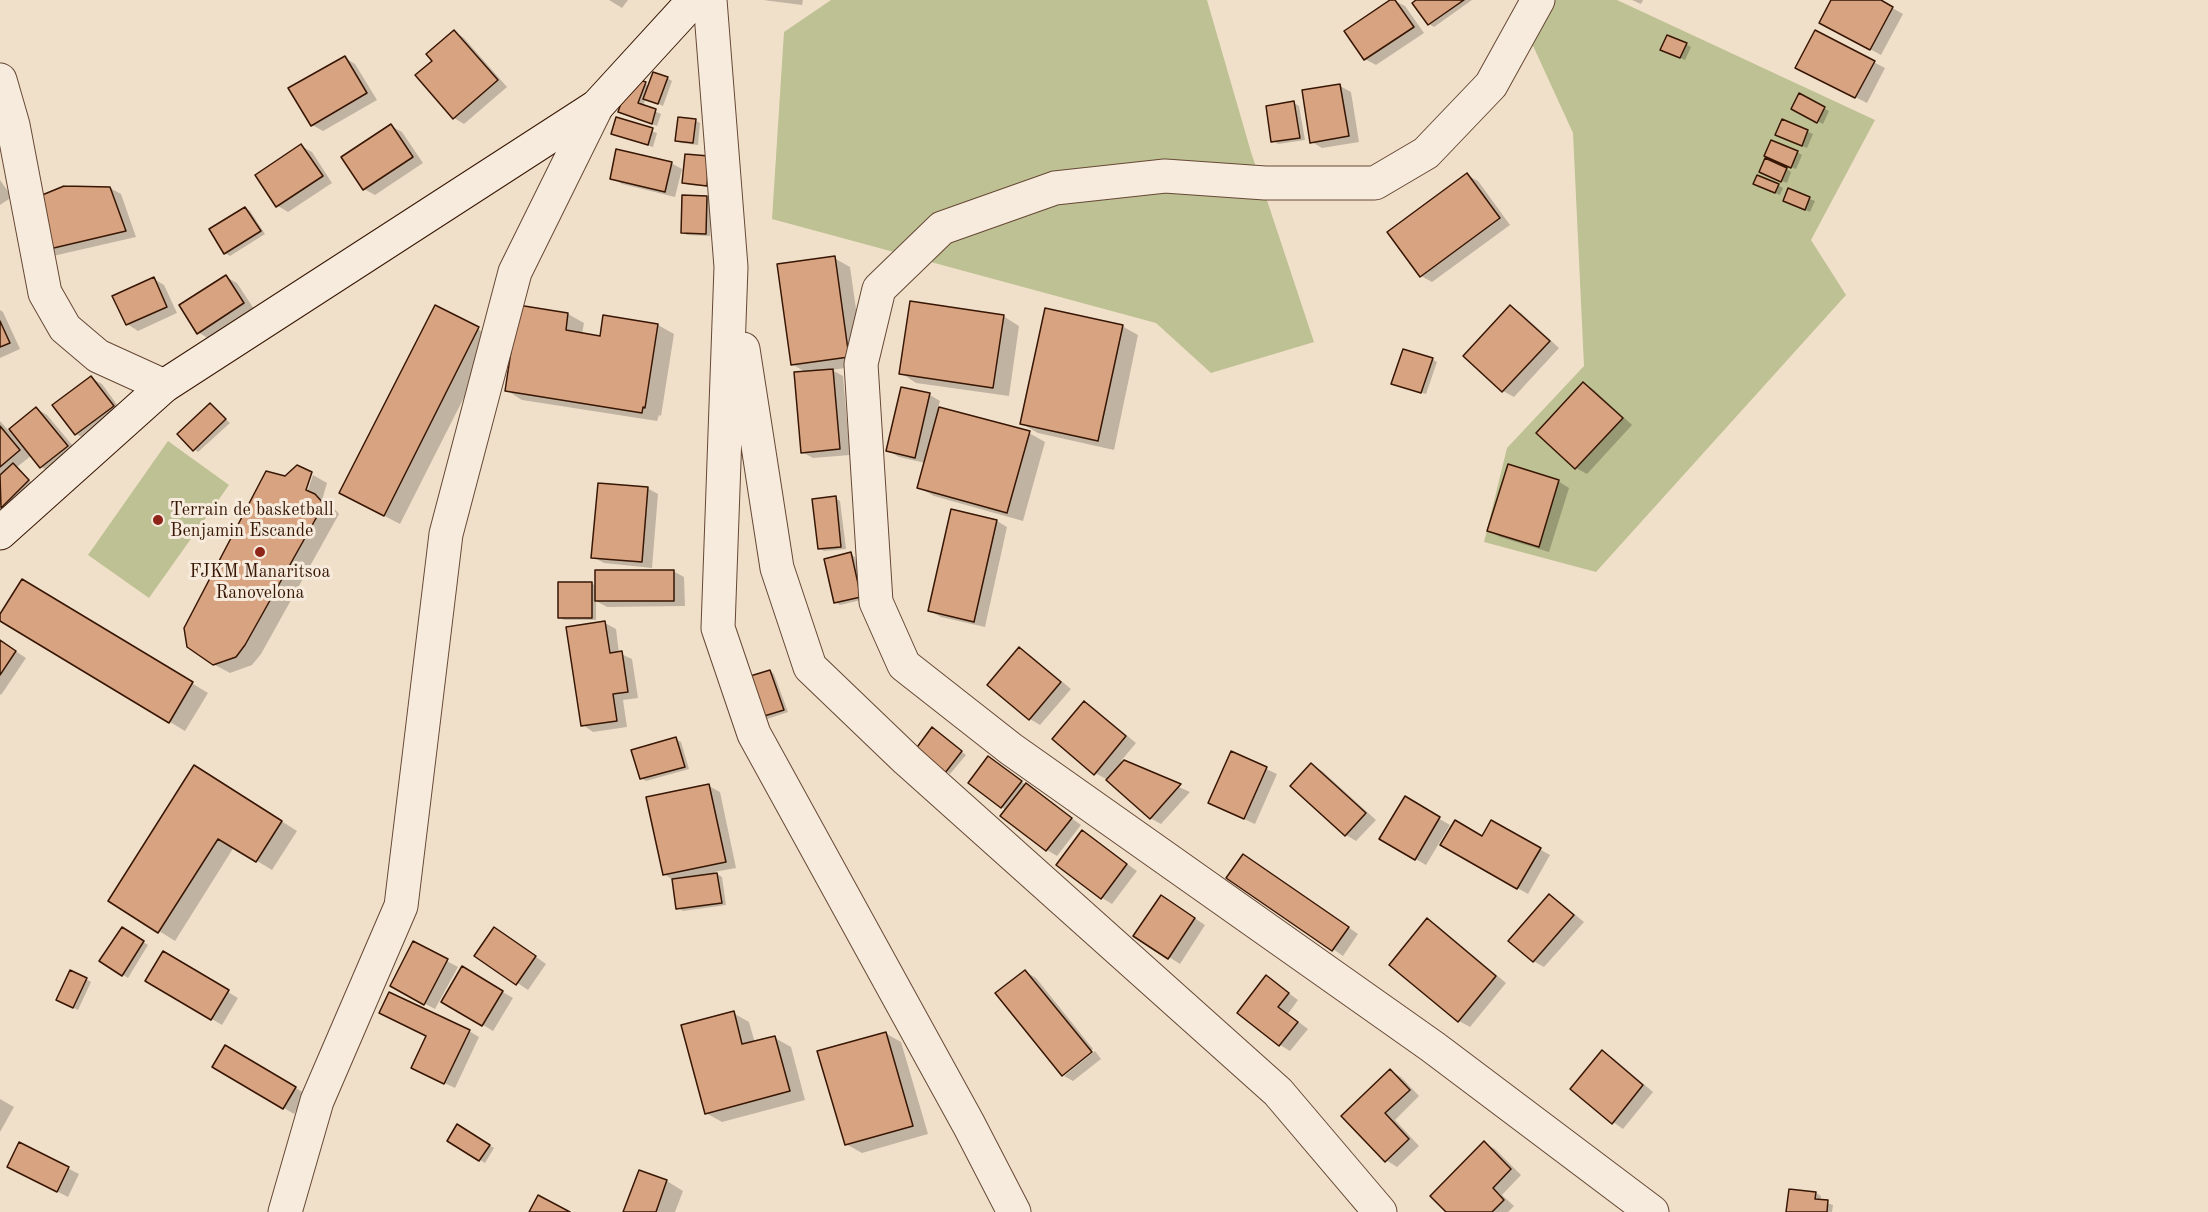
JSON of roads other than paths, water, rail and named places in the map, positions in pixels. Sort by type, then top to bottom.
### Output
[{"type":"street","points":[[0,533],[164,386],[597,106],[694,0]]},
{"type":"street","points":[[710,0],[731,267],[777,568],[810,667],[907,760],[1278,1092],[1380,1212]]},
{"type":"street","points":[[1538,0],[1491,85],[1426,153],[1375,183],[1265,183],[1165,176],[1055,188],[942,228],[879,289],[861,364],[876,602],[904,665],[1011,749],[1432,1047],[1652,1212]]},
{"type":"street","points":[[0,80],[13,125],[45,293],[65,328],[98,356],[164,386]]},
{"type":"street","points":[[285,1212],[317,1101],[400,906],[446,534],[515,272],[597,106]]},
{"type":"street","points":[[731,267],[718,628],[754,734],[969,1125],[1014,1212]]},
{"type":"place","name":"Terrain de basketball Benjamin Escande","points":[[158,520]]},
{"type":"place","name":"FJKM Manaritsoa Ranovelona","points":[[260,552]]}]
